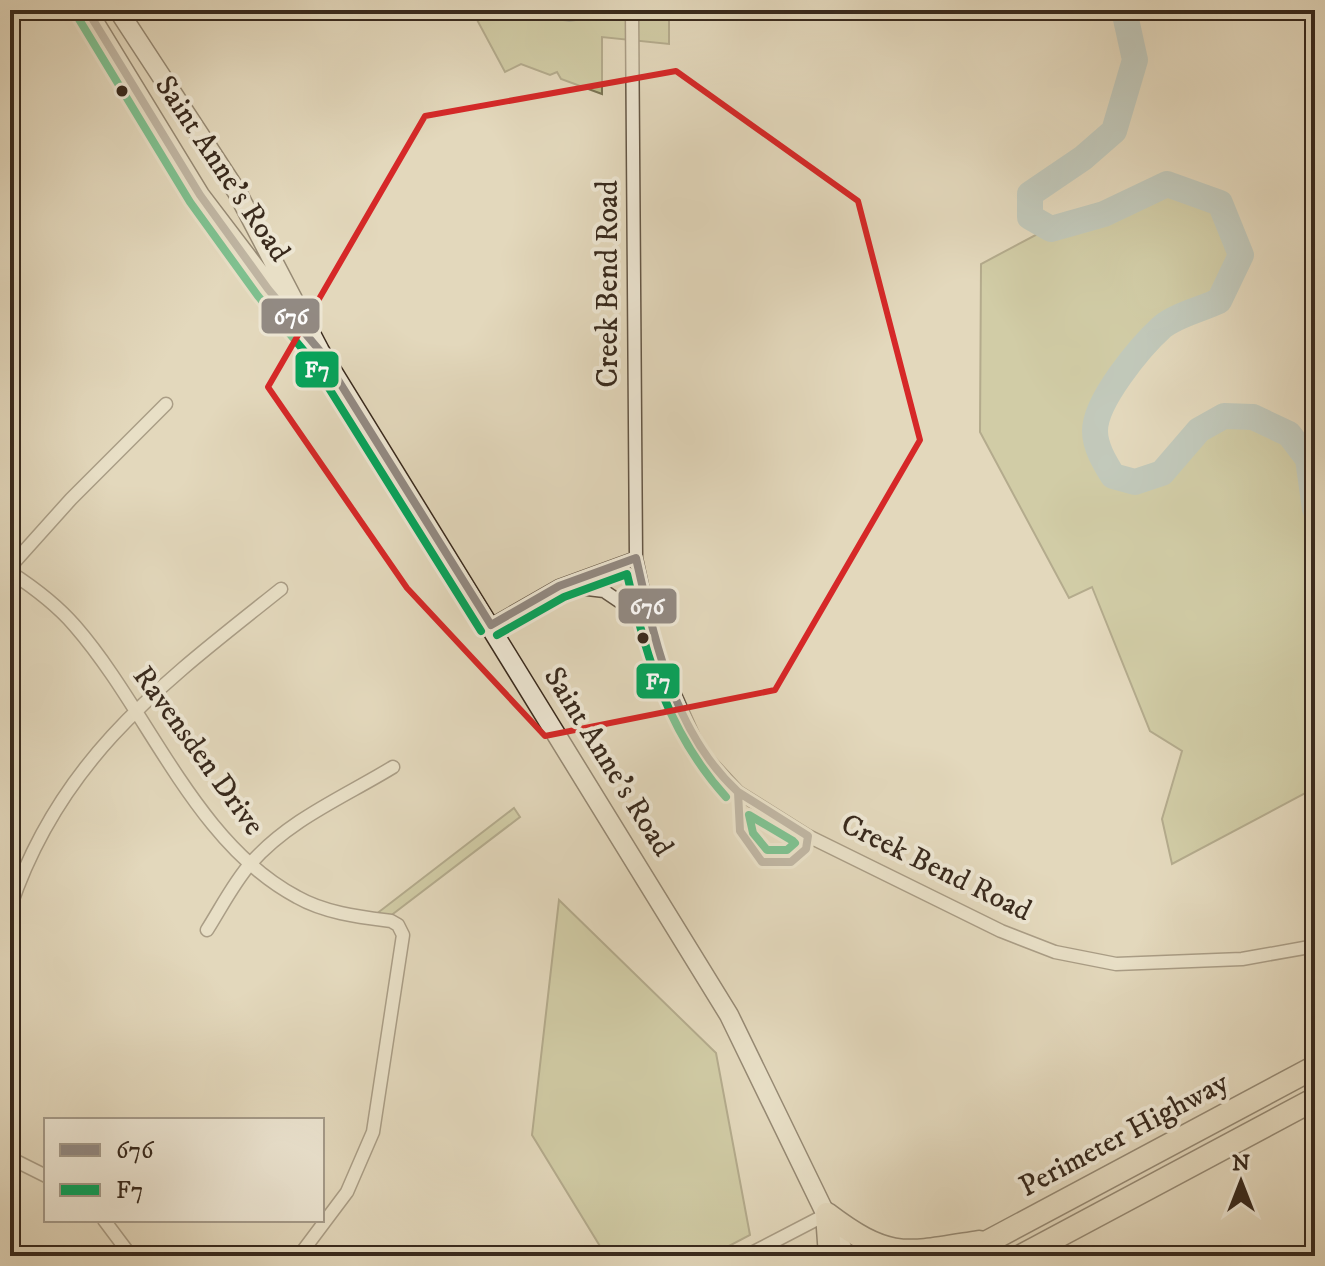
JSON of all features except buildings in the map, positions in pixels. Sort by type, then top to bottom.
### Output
[{"type":"highway","name":"Perimeter Highway","points":[[961,1256],[1315,1067]]},
{"type":"highway","name":"Perimeter Highway","points":[[1021,1256],[1315,1099]]},
{"type":"highway","points":[[827,1214],[864,1242],[885,1249],[926,1250],[990,1240]]},
{"type":"highway","points":[[827,1214],[830,1256]]},
{"type":"main road","name":"Saint Anne's Road","points":[[87,10],[200,195],[268,289],[320,351]]},
{"type":"main road","name":"Saint Anne's Road","points":[[118,10],[237,192],[320,351],[729,1015],[846,1256]]},
{"type":"street","name":"Creek Bend Road","points":[[632,10],[636,558],[656,652],[700,751],[738,792],[808,836],[1001,931],[1055,952],[1116,964],[1242,959],[1315,946]]},
{"type":"street","points":[[10,569],[71,499],[166,404]]},
{"type":"street","points":[[491,625],[559,586],[636,558]]},
{"type":"street","name":"Ravensden Drive","points":[[10,569],[75,626],[212,822],[250,864],[297,897],[324,909],[391,921],[398,925],[403,935],[373,1132],[347,1192],[299,1256]]},
{"type":"street","points":[[559,586],[604,591],[650,622]]},
{"type":"street","points":[[10,908],[41,836],[69,788],[100,746],[158,687],[281,589]]},
{"type":"street","points":[[207,930],[250,864],[320,807],[393,767]]},
{"type":"street","points":[[10,1158],[44,1175]]},
{"type":"street","points":[[746,1256],[827,1214]]},
{"type":"street","points":[[106,1222],[131,1256]]},
{"type":"highlighted area","points":[[676,71],[858,201],[920,440],[775,690],[545,736],[407,588],[268,387],[425,116]]},
{"type":"green space","points":[[490,10],[669,10],[669,44],[602,37],[602,94],[561,79],[557,72],[550,75],[521,64],[505,72],[476,18]]},
{"type":"green space","points":[[1152,185],[1182,189],[1213,206],[1243,236],[1243,260],[1238,277],[1228,289],[1166,326],[1122,382],[1098,428],[1097,443],[1101,458],[1111,471],[1129,483],[1151,474],[1213,423],[1230,417],[1250,418],[1287,433],[1305,449],[1311,465],[1315,503],[1315,788],[1172,864],[1162,819],[1182,751],[1150,731],[1092,587],[1069,598],[980,432],[981,264],[1047,229],[1066,229],[1088,221]]},
{"type":"green space","points":[[514,808],[520,817],[385,920],[371,918]]},
{"type":"green space","points":[[559,900],[716,1053],[750,1235],[710,1256],[606,1256],[532,1135]]},
{"type":"water","points":[[546,10],[637,10],[604,13],[571,21],[559,19]]},
{"type":"waterway","points":[[1124,10],[1135,60],[1114,131],[1083,158],[1030,194],[1030,217],[1051,229],[1104,214],[1167,184],[1220,203],[1241,255],[1219,301],[1162,327],[1120,375],[1097,419],[1095,437],[1099,449],[1113,476],[1135,482],[1162,473],[1199,430],[1224,416],[1253,417],[1289,434],[1308,459],[1315,509]]},
{"type":"transit line","name":"676","points":[[87,10],[200,195],[268,289],[320,351],[491,625]]},
{"type":"transit line","name":"F7","points":[[77,16],[190,202],[258,296],[310,358],[481,631]]},
{"type":"transit line","name":"676","points":[[491,625],[559,586],[636,558],[659,653],[682,713],[697,742],[738,792]]},
{"type":"transit line","name":"F7","points":[[497,635],[564,597],[627,574],[642,635],[662,693],[689,747],[726,797]]},
{"type":"transit line","name":"676","points":[[738,792],[808,836],[806,849],[791,862],[762,862],[740,831],[738,792]]},
{"type":"transit line","name":"F7","points":[[749,815],[793,841],[795,843],[787,850],[767,850],[753,833],[749,815]]}]
